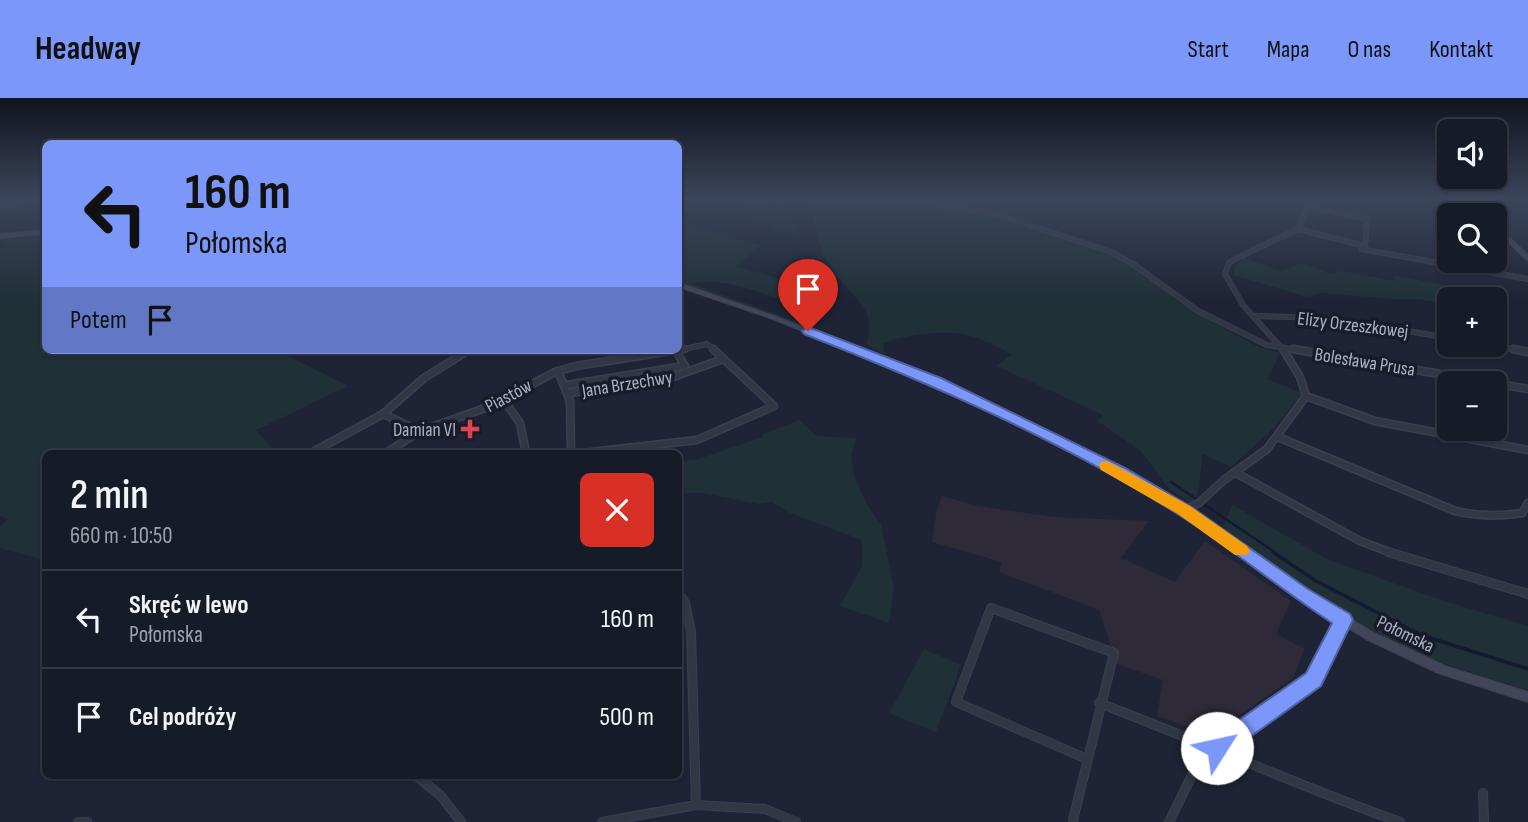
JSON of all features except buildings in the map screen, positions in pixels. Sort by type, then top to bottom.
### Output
[{"type":"street","points":[[0,236],[37,233]]},
{"type":"street","name":"Bolesława Prusa","points":[[1053,233],[1109,251],[1133,264],[1213,320],[1255,341],[1286,350],[1528,388]]},
{"type":"street","points":[[1184,510],[1199,503],[1278,437],[1306,396],[1303,383],[1286,350],[1234,291],[1225,274],[1229,263],[1243,254],[1290,233]]},
{"type":"street","points":[[1313,233],[1364,246]]},
{"type":"street","points":[[1365,233],[1361,249],[1528,279]]},
{"type":"street","points":[[1507,238],[1528,258]]},
{"type":"street","name":"Połomska","points":[[682,286],[772,317],[936,381],[1119,472],[1184,510],[1301,594],[1370,636],[1442,670],[1528,696]]},
{"type":"street","name":"Elizy Orzeszkowej","points":[[1255,316],[1330,318],[1437,336]]},
{"type":"street","name":"Piastów","points":[[682,350],[707,344],[723,359]]},
{"type":"street","points":[[1507,348],[1528,352]]},
{"type":"street","points":[[317,450],[383,414],[424,378],[462,354]]},
{"type":"street","name":"Piastów","points":[[391,450],[420,431],[503,399],[539,378],[593,363],[646,354]]},
{"type":"street","points":[[567,385],[685,366],[678,354]]},
{"type":"street","points":[[636,357],[641,374]]},
{"type":"street","points":[[609,450],[697,440],[774,406],[723,359]]},
{"type":"street","name":"Jana Brzechwy","points":[[570,393],[673,377],[723,359]]},
{"type":"street","points":[[558,371],[567,385],[573,405],[571,450]]},
{"type":"street","points":[[1306,396],[1375,421],[1528,450]]},
{"type":"street","points":[[503,399],[518,414],[525,434],[526,450]]},
{"type":"street","points":[[383,414],[420,431]]},
{"type":"street","points":[[1278,437],[1455,511],[1507,517],[1522,513],[1528,503]]},
{"type":"street","points":[[1236,472],[1360,541],[1407,559],[1528,594]]},
{"type":"street","points":[[682,598],[691,631],[696,805]]},
{"type":"street","points":[[1073,820],[1087,759],[1099,704],[1114,653],[991,608],[956,702],[1087,759]]},
{"type":"street","points":[[1169,822],[1198,763],[1314,679],[1343,620]]},
{"type":"street","points":[[1099,704],[1217,748],[1341,801],[1400,822]]},
{"type":"street","points":[[420,779],[440,796],[461,822]]},
{"type":"street","points":[[1483,793],[1484,822]]},
{"type":"street","points":[[602,822],[696,805],[765,809],[796,822]]},
{"type":"street","points":[[78,822],[87,822]]},
{"type":"shaded area","points":[[682,233],[717,233],[761,245],[736,266],[808,287],[801,294],[802,308],[732,285],[690,283],[803,324],[803,327],[682,285]]},
{"type":"shaded area","points":[[816,233],[1049,233],[1104,251],[1127,263],[1181,303],[1227,330],[1259,347],[1280,353],[1267,379],[1302,393],[1274,428],[1231,467],[1203,454],[1196,506],[1169,489],[1141,451],[1097,421],[1103,415],[997,366],[1012,354],[976,338],[949,333],[915,335],[883,343],[884,354],[866,344],[869,321],[865,311],[826,259]]},
{"type":"shaded area","points":[[42,236],[42,354],[284,354],[348,386],[256,430],[274,450],[42,450],[42,559],[0,548],[0,526],[8,519],[0,516],[0,249],[6,246],[0,239]]},
{"type":"shaded area","points":[[1244,258],[1281,271],[1302,263],[1331,274],[1340,271],[1396,281],[1395,276],[1457,287],[1437,287],[1437,302],[1322,293],[1307,297],[1233,275],[1235,266]]},
{"type":"shaded area","points":[[799,420],[817,436],[856,438],[851,454],[854,475],[866,503],[881,525],[894,587],[889,623],[840,606],[862,566],[862,540],[790,513],[772,502],[758,504],[703,493],[682,493],[682,462],[699,459],[762,437],[763,434]]},
{"type":"shaded area","points":[[942,496],[978,506],[1054,517],[1149,521],[1121,558],[1175,582],[1205,541],[1291,601],[1276,634],[1305,649],[1293,678],[1210,735],[1157,716],[1163,680],[1117,664],[1099,610],[999,572],[1002,562],[932,542],[937,508]]},
{"type":"shaded area","points":[[1232,505],[1329,560],[1441,600],[1528,626],[1528,690],[1417,653],[1340,613],[1222,529]]},
{"type":"shaded area","points":[[924,649],[961,665],[936,732],[889,713]]},
{"type":"waterway","points":[[1171,482],[1276,553]]},
{"type":"waterway","points":[[1273,552],[1316,581],[1421,635],[1528,669]]},
{"type":"slow traffic","points":[[1107,466],[1184,510],[1241,551]]},
{"type":"place","name":"Damian VI","points":[[470,429]]},
{"type":"route","points":[[808,331],[936,381],[1119,472],[1184,510],[1301,594],[1343,620],[1314,679],[1217,748]]}]
